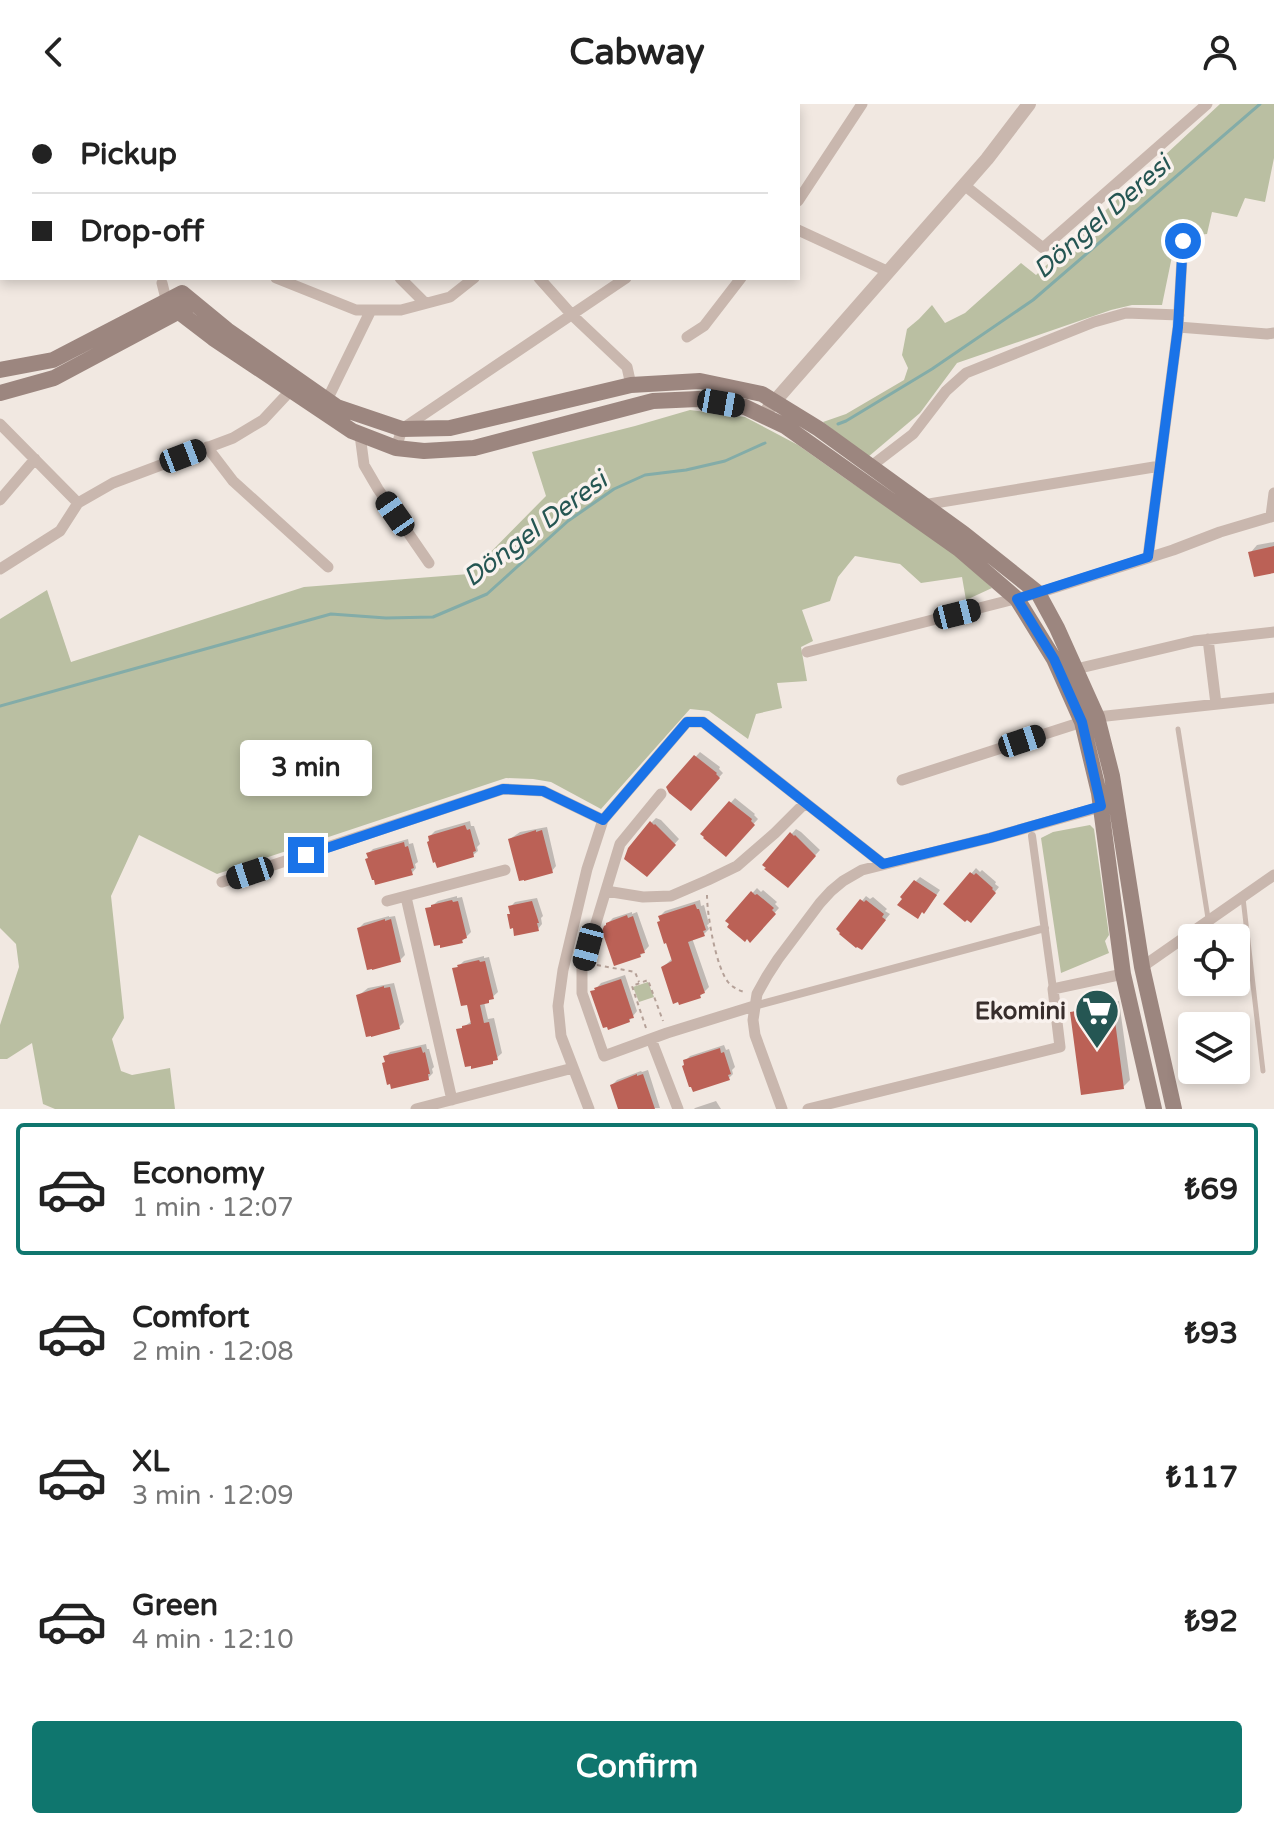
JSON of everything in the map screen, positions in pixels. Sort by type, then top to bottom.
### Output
[{"type":"main road","points":[[0,370],[53,360],[173,295]]},
{"type":"main road","points":[[173,295],[213,338],[337,407],[402,429],[450,428],[631,385],[700,381],[762,394],[819,429],[1038,593],[1076,669],[1090,720],[1174,1109]]},
{"type":"main road","points":[[0,393],[54,378],[173,295]]},
{"type":"main road","points":[[296,386],[352,431],[396,448],[424,451],[474,448],[653,401],[698,399],[745,407],[785,426],[959,549],[1017,599],[1090,720]]},
{"type":"main road","points":[[1109,805],[1123,974],[1154,1109]]},
{"type":"street","points":[[800,198],[862,104]]},
{"type":"street","points":[[762,415],[987,159],[1029,104]]},
{"type":"street","points":[[964,185],[1043,248],[1207,104]]},
{"type":"street","points":[[800,231],[889,272]]},
{"type":"street","points":[[1148,557],[1179,321],[1183,241]]},
{"type":"street","points":[[281,280],[356,310],[401,310],[450,297],[471,280]]},
{"type":"street","points":[[402,280],[425,303]]},
{"type":"street","points":[[541,280],[572,315],[627,367],[631,385]]},
{"type":"street","points":[[396,448],[402,429],[623,280]]},
{"type":"street","points":[[687,337],[704,326],[739,280]]},
{"type":"street","points":[[327,400],[371,310]]},
{"type":"street","points":[[870,467],[913,434],[946,391],[966,373],[1094,322],[1126,313],[1274,333]]},
{"type":"street","points":[[0,569],[60,531],[78,503],[113,483],[233,438],[263,420],[296,386]]},
{"type":"street","points":[[0,424],[78,503]]},
{"type":"street","points":[[360,435],[364,465],[429,563]]},
{"type":"street","points":[[207,447],[233,481],[328,567]]},
{"type":"street","points":[[0,500],[35,459]]},
{"type":"street","points":[[923,505],[1160,466]]},
{"type":"street","points":[[807,652],[1038,593],[1273,516],[1274,493]]},
{"type":"street","points":[[1076,669],[1194,641],[1274,632]]},
{"type":"street","points":[[1208,639],[1216,704]]},
{"type":"street","points":[[902,780],[1090,720],[1274,698]]},
{"type":"street","points":[[589,1109],[561,1036],[558,1006],[563,970],[584,883],[603,820],[687,722],[703,722],[883,864]]},
{"type":"street","points":[[222,882],[503,789],[543,791],[603,820]]},
{"type":"street","points":[[661,794],[620,844],[582,969],[582,993],[604,1056],[756,1000],[1045,928]]},
{"type":"street","points":[[606,891],[643,897],[671,896],[708,880],[737,866],[805,803]]},
{"type":"street","points":[[782,1109],[755,1035],[753,1020],[756,1000],[778,959],[831,891],[862,870],[1109,805]]},
{"type":"street","points":[[808,1109],[1060,1047],[1032,836]]},
{"type":"street","points":[[387,901],[505,870]]},
{"type":"street","points":[[1142,967],[1274,875]]},
{"type":"street","points":[[406,897],[452,1100]]},
{"type":"street","points":[[1053,989],[1123,974]]},
{"type":"street","points":[[651,1039],[678,1109]]},
{"type":"street","points":[[416,1109],[573,1068]]},
{"type":"lane","points":[[1178,729],[1209,921]]},
{"type":"lane","points":[[1243,897],[1263,1071]]},
{"type":"path","points":[[708,880],[706,898],[710,924],[723,973],[734,988],[756,1000]]},
{"type":"path","points":[[584,963],[635,972],[640,983]]},
{"type":"path","points":[[648,980],[663,1021],[646,1028],[632,986],[640,983],[648,980]]},
{"type":"green space","points":[[1220,104],[1274,104],[1274,158],[1265,202],[1245,198],[1237,217],[1212,212],[1207,234],[1176,237],[1162,305],[1132,305],[1111,310],[957,363],[920,413],[868,457],[823,422],[846,414],[904,380],[908,368],[902,355],[907,329],[932,305],[945,323],[965,313],[1021,263],[1036,275]]},
{"type":"green space","points":[[690,410],[745,417],[798,445],[952,550],[992,588],[966,600],[962,577],[921,583],[900,564],[855,556],[838,577],[830,601],[802,610],[813,641],[801,647],[807,681],[777,683],[782,708],[756,714],[748,739],[709,711],[690,709],[601,809],[551,782],[506,778],[217,874],[139,835],[111,896],[124,1018],[112,1039],[121,1071],[132,1075],[170,1068],[175,1109],[55,1109],[43,1104],[32,1043],[7,1059],[0,1059],[0,1025],[19,967],[16,944],[0,928],[0,619],[47,590],[71,662],[304,587],[469,574],[546,496],[532,452]]},
{"type":"green space","points":[[1090,825],[1094,829],[1109,935],[1105,941],[1109,953],[1061,973],[1041,838],[1053,832]]},
{"type":"green space","points":[[648,982],[654,997],[639,1002],[633,987]]},
{"type":"building","points":[[1274,546],[1274,573],[1254,577],[1248,552]]},
{"type":"building","points":[[694,755],[720,778],[691,811],[666,787]]},
{"type":"building","points":[[729,801],[755,825],[726,857],[700,834]]},
{"type":"building","points":[[650,821],[676,845],[647,877],[624,859],[628,848]]},
{"type":"building","points":[[465,825],[467,830],[470,829],[476,851],[473,852],[474,857],[437,868],[427,842],[428,836]]},
{"type":"building","points":[[542,830],[553,873],[519,881],[508,839]]},
{"type":"building","points":[[790,832],[816,856],[788,888],[762,865]]},
{"type":"building","points":[[404,842],[414,868],[411,869],[413,875],[375,885],[365,859],[368,858],[366,853]]},
{"type":"building","points":[[970,872],[976,873],[996,893],[971,923],[965,922],[943,904]]},
{"type":"building","points":[[914,880],[937,895],[918,919],[897,905]]},
{"type":"building","points":[[751,891],[774,908],[772,910],[776,914],[750,943],[727,927],[729,924],[725,921]]},
{"type":"building","points":[[860,899],[884,914],[882,917],[886,920],[862,950],[836,929]]},
{"type":"building","points":[[458,901],[467,938],[462,940],[463,943],[440,948],[440,945],[434,946],[425,908]]},
{"type":"building","points":[[532,901],[539,931],[514,936],[507,914],[510,914],[508,906]]},
{"type":"building","points":[[695,904],[706,930],[703,931],[705,936],[688,942],[705,993],[700,995],[701,998],[673,1004],[661,967],[672,961],[657,922],[660,921],[658,916]]},
{"type":"building","points":[[627,915],[628,918],[633,916],[645,953],[614,966],[602,931],[606,923]]},
{"type":"building","points":[[391,919],[401,962],[367,970],[357,928]]},
{"type":"building","points":[[485,961],[494,999],[480,1005],[484,1023],[489,1022],[498,1060],[471,1069],[471,1066],[465,1067],[456,1029],[471,1024],[467,1005],[461,1006],[452,968]]},
{"type":"building","points":[[621,979],[634,1018],[608,1030],[607,1027],[603,1028],[590,991]]},
{"type":"building","points":[[390,987],[400,1029],[366,1037],[356,995]]},
{"type":"building","points":[[1113,1006],[1124,1089],[1081,1095],[1070,1012]]},
{"type":"building","points":[[421,1047],[425,1052],[429,1080],[391,1089],[390,1084],[387,1085],[383,1056]]},
{"type":"building","points":[[720,1048],[731,1074],[728,1075],[730,1080],[693,1092],[682,1066],[683,1060]]},
{"type":"building","points":[[643,1074],[655,1109],[618,1109],[610,1085]]},
{"type":"waterway","name":"Döngel Deresi","points":[[838,424],[932,369],[1033,300],[1260,104]]},
{"type":"waterway","name":"Döngel Deresi","points":[[0,706],[331,614],[433,617],[487,594],[568,521],[614,489],[645,475],[725,461],[765,443]]},
{"type":"place","name":"Ekomini","points":[[1097,1050]]},
{"type":"route","points":[[306,855],[503,789],[543,791],[603,820],[687,722],[703,722],[883,864],[1101,806],[1082,722],[1054,659],[1017,599],[1148,557],[1178,327],[1183,241]]}]
